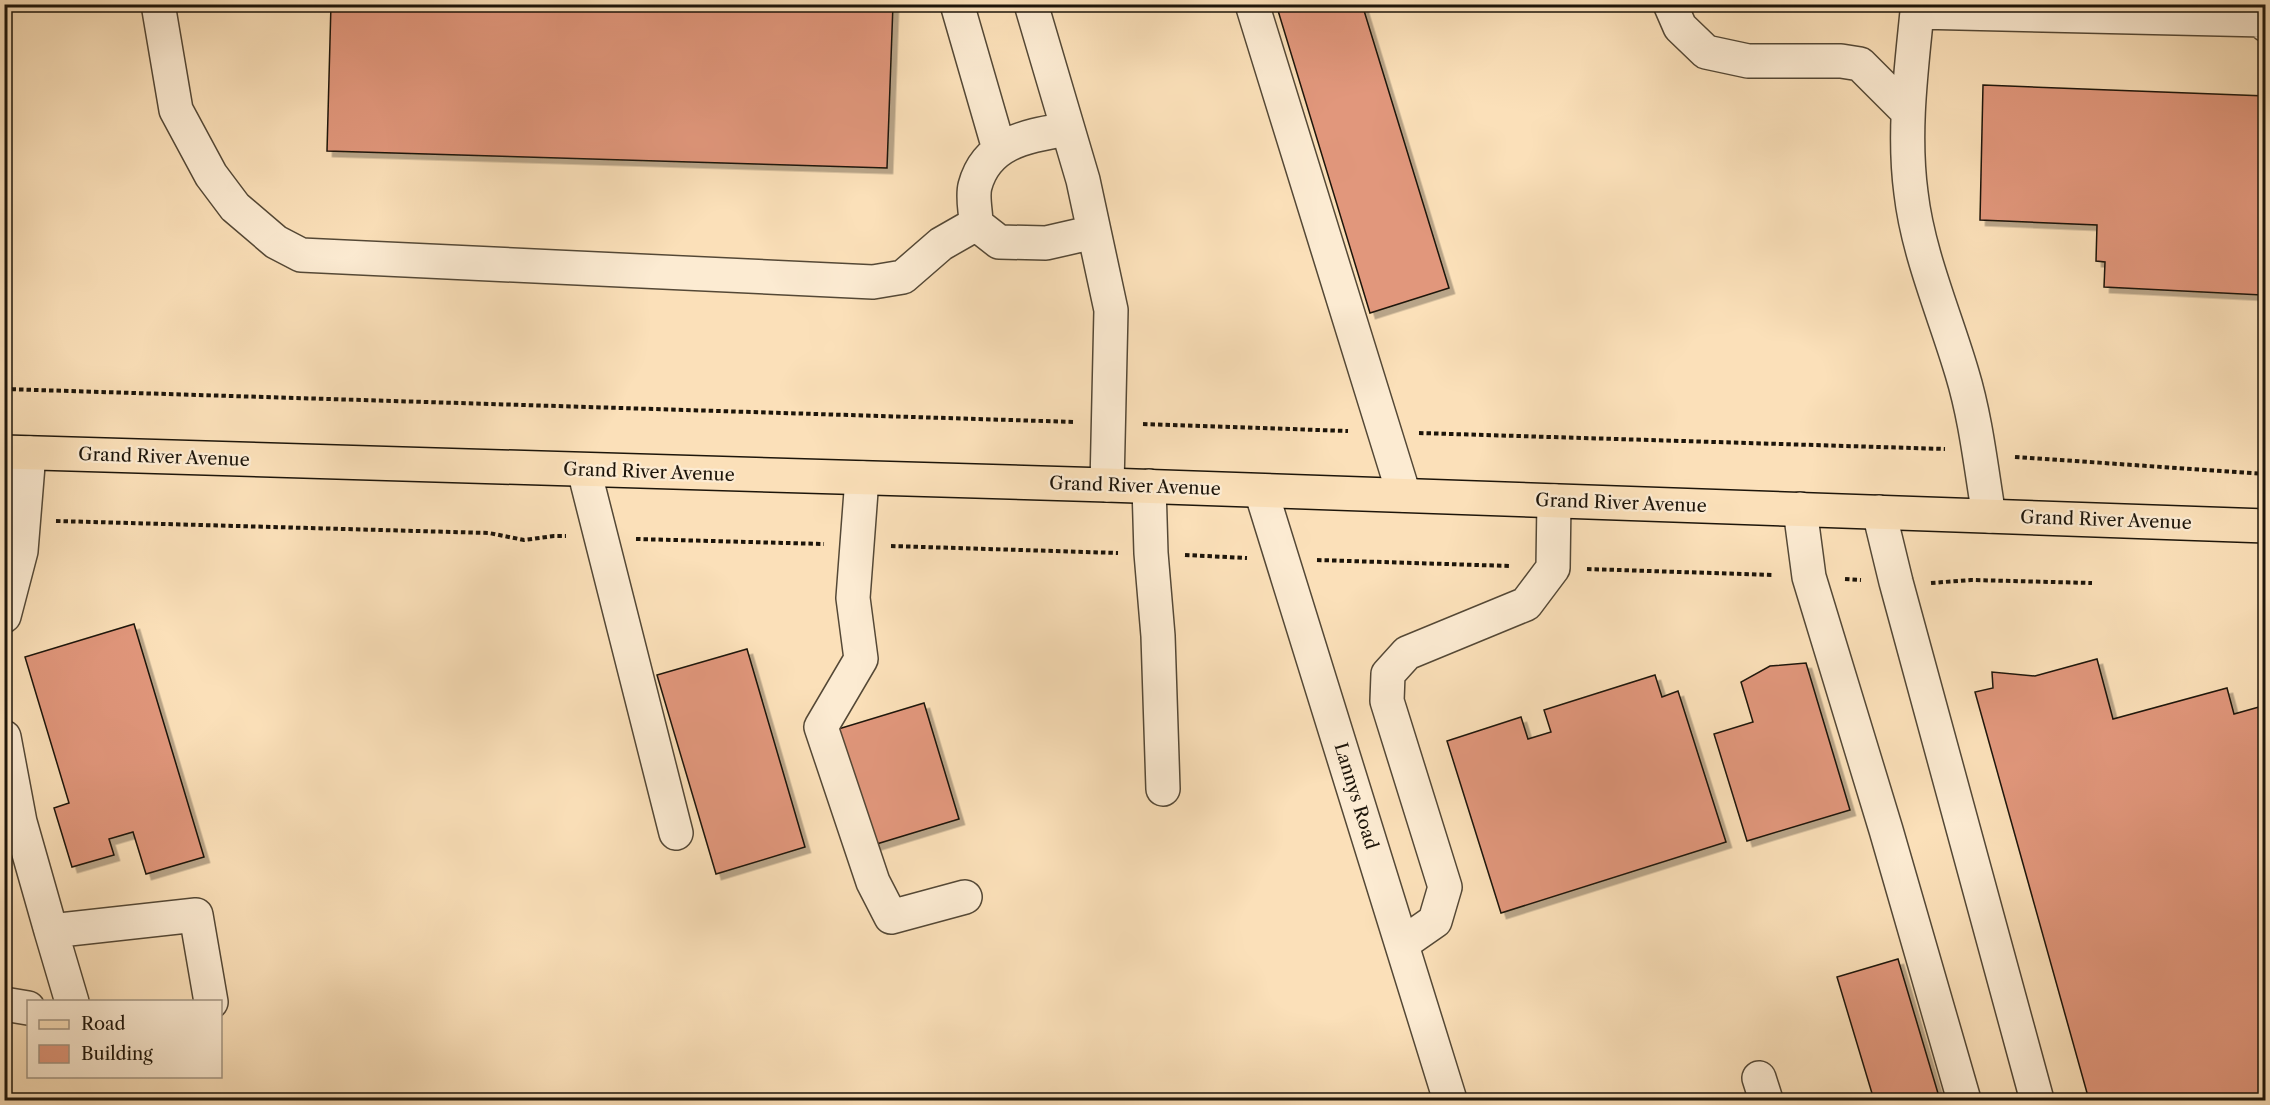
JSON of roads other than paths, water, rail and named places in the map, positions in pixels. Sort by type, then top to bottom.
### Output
[{"type":"main road","name":"Grand River Avenue","points":[[17,453],[1149,486],[2265,526]]},
{"type":"street","points":[[158,4],[176,110],[211,175],[235,207],[276,242],[301,255],[873,282],[903,277],[941,244],[976,224]]},
{"type":"street","points":[[957,4],[999,149]]},
{"type":"street","points":[[1031,4],[1083,180],[1112,310],[1107,485]]},
{"type":"street","points":[[1252,4],[1404,495]]},
{"type":"street","points":[[1671,4],[1680,27],[1706,52],[1748,61],[1841,61],[1860,64],[1908,112]]},
{"type":"street","points":[[1989,516],[1963,375],[1919,234],[1913,205],[1907,153],[1916,8],[2264,20],[2265,25]]},
{"type":"street","points":[[1068,129],[1023,138],[999,149],[983,167],[974,188],[976,224],[999,242],[1046,243],[1094,232]]},
{"type":"street","points":[[4,616],[21,551],[17,453]]},
{"type":"street","points":[[584,470],[676,833]]},
{"type":"street","points":[[862,478],[853,598],[861,659],[821,727],[873,882],[891,918],[965,897]]},
{"type":"street","points":[[1149,486],[1151,554],[1158,636],[1163,789]]},
{"type":"street","name":"Lannys Road","points":[[1262,491],[1450,1101]]},
{"type":"street","points":[[1402,944],[1435,921],[1445,886],[1387,701],[1388,674],[1407,653],[1526,604],[1552,568],[1554,501]]},
{"type":"street","points":[[1800,509],[1809,577],[1886,830],[1964,1101]]},
{"type":"street","points":[[1879,512],[2037,1101]]},
{"type":"street","points":[[4,737],[20,822],[71,1000]]},
{"type":"street","points":[[51,931],[196,915],[211,1000]]},
{"type":"street","points":[[4,1004],[27,1008]]}]
